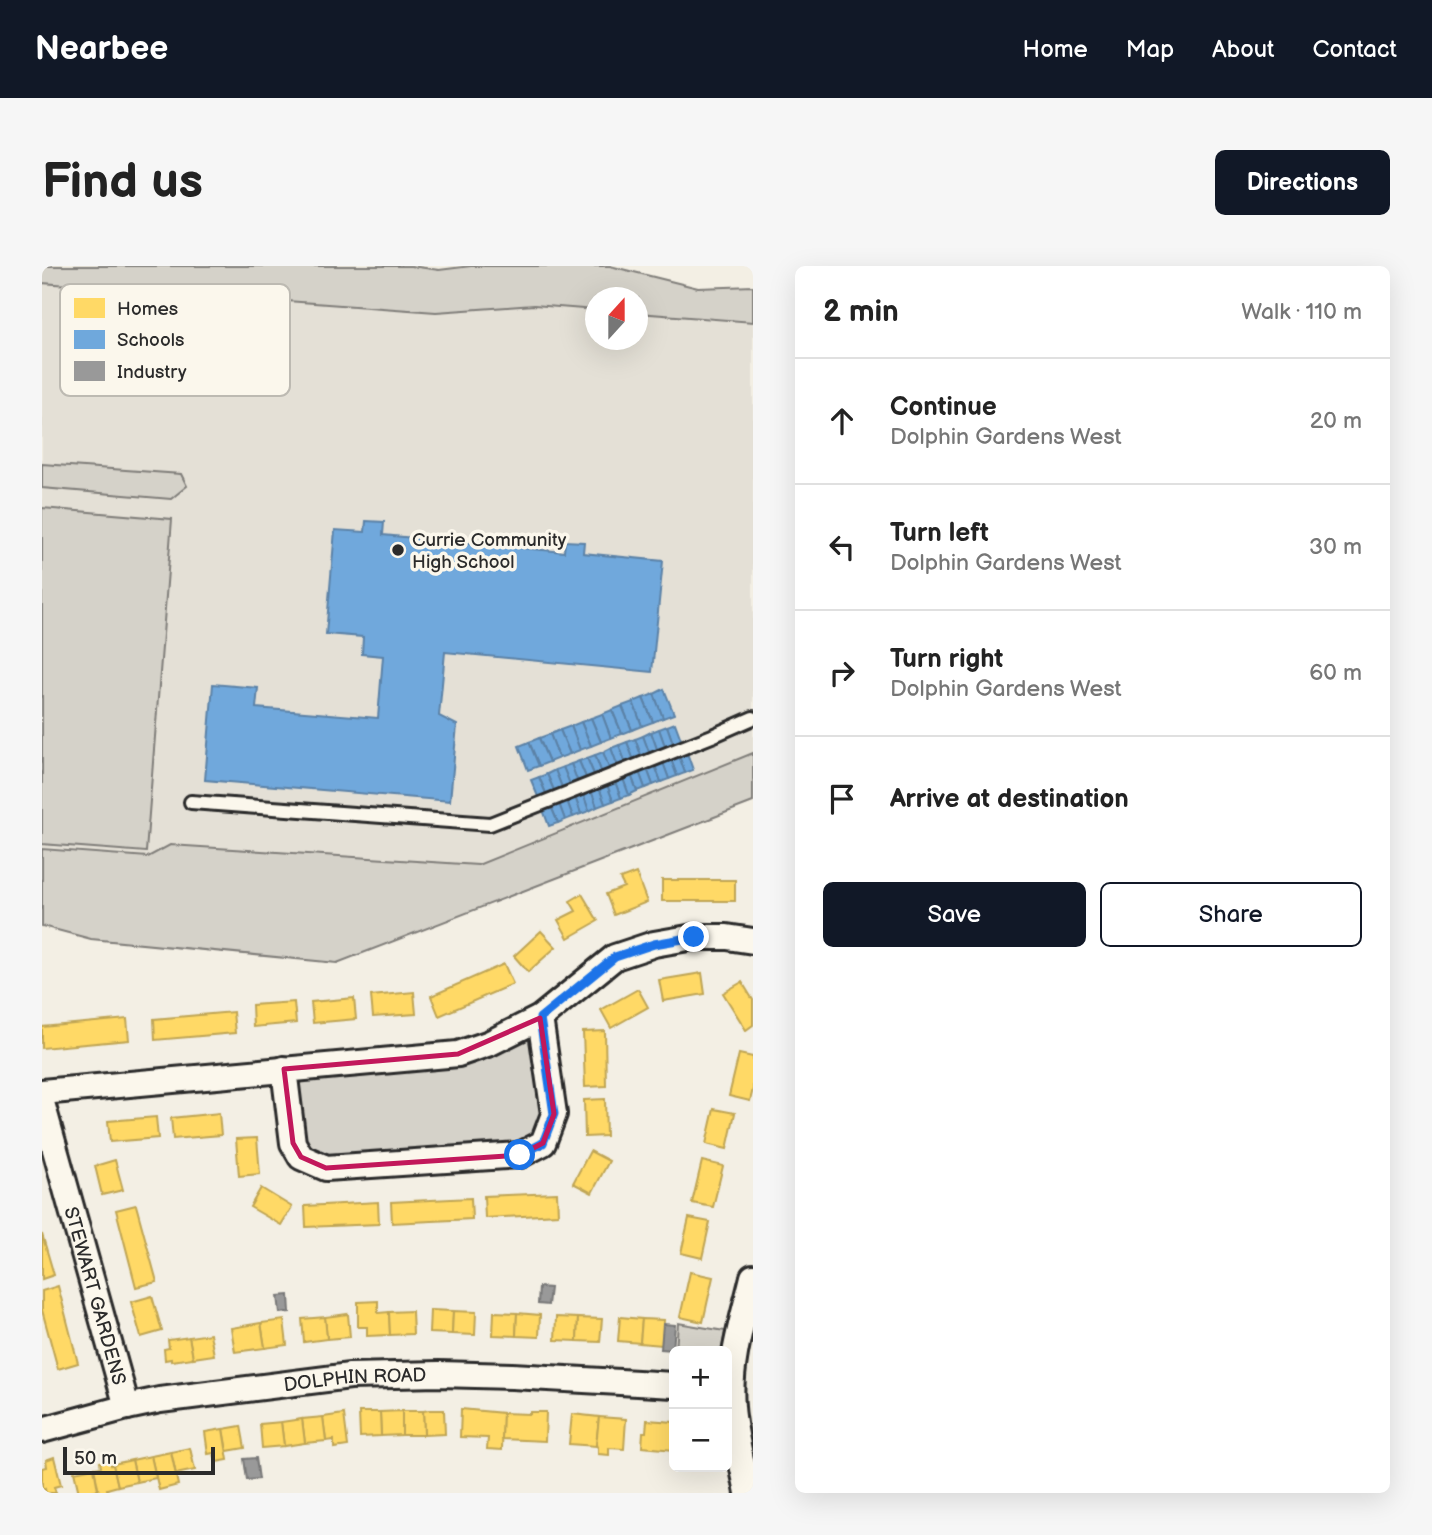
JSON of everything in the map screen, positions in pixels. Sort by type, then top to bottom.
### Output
[{"type":"street","points":[[42,1092],[458,1054],[490,1043],[540,1018],[615,957],[654,944],[694,937],[727,937],[753,941]]},
{"type":"street","points":[[284,1069],[293,1143],[301,1157],[326,1168],[520,1155],[543,1143],[554,1114],[540,1018]]},
{"type":"street","name":"STEWART GARDENS","points":[[42,1102],[127,1407]]},
{"type":"street","points":[[748,1493],[732,1409],[737,1387],[734,1363],[753,1277]]},
{"type":"street","name":"DOLPHIN ROAD","points":[[42,1430],[160,1400],[350,1376],[512,1376],[669,1385]]},
{"type":"lane","points":[[191,802],[490,824],[753,718]]},
{"type":"highlighted area","points":[[540,1018],[554,1114],[543,1143],[520,1155],[326,1168],[301,1157],[293,1143],[284,1069],[458,1054]]},
{"type":"shaded area","name":"Currie Community High School","points":[[42,266],[585,293],[585,350],[648,350],[648,297],[753,302],[753,761],[480,867],[42,923]]},
{"type":"shaded area","points":[[42,266],[411,266],[439,270],[471,266],[610,266],[698,288],[753,286],[753,322],[648,314],[648,287],[585,287],[585,309],[534,305],[436,312],[290,301],[290,284],[42,283]]},
{"type":"shaded area","points":[[42,464],[181,474],[187,486],[171,499],[42,488]]},
{"type":"shaded area","points":[[42,508],[172,519],[146,852],[42,844]]},
{"type":"shaded area","points":[[753,753],[753,802],[337,963],[91,939],[42,926],[42,849],[148,857],[170,845],[478,865]]},
{"type":"shaded area","points":[[527,1036],[538,1044],[543,1116],[536,1134],[512,1146],[349,1159],[318,1154],[303,1137],[297,1078],[481,1060]]},
{"type":"shaded area","points":[[678,1323],[725,1331],[722,1346],[676,1346]]},
{"type":"building: Homes","points":[[636,873],[647,902],[614,915],[606,894],[624,887],[620,879]]},
{"type":"building: Homes","points":[[662,880],[735,880],[735,901],[662,901]]},
{"type":"building: Homes","points":[[582,894],[598,921],[568,938],[558,920],[576,911],[570,901]]},
{"type":"building: Homes","points":[[541,931],[556,947],[528,972],[514,956]]},
{"type":"building: Homes","points":[[504,964],[513,984],[439,1016],[431,996]]},
{"type":"building: Homes","points":[[702,973],[705,994],[663,1001],[659,980]]},
{"type":"building: Homes","points":[[742,982],[753,1000],[753,1025],[746,1030],[723,993]]},
{"type":"building: Homes","points":[[638,989],[648,1007],[611,1028],[601,1010]]},
{"type":"building: Homes","points":[[414,992],[416,1014],[373,1017],[371,996]]},
{"type":"building: Homes","points":[[354,998],[356,1019],[313,1023],[311,1002]]},
{"type":"building: Homes","points":[[294,1002],[296,1023],[253,1027],[252,1005]]},
{"type":"building: Homes","points":[[233,1012],[235,1033],[155,1040],[154,1019]]},
{"type":"building: Homes","points":[[127,1019],[129,1040],[42,1048],[42,1027]]},
{"type":"building: Homes","points":[[605,1031],[606,1086],[585,1087],[583,1032]]},
{"type":"building: Homes","points":[[739,1054],[753,1057],[753,1089],[750,1101],[729,1096]]},
{"type":"building: Homes","points":[[605,1099],[606,1136],[585,1137],[584,1100]]},
{"type":"building: Homes","points":[[714,1109],[735,1113],[727,1149],[706,1144]]},
{"type":"building: Homes","points":[[219,1113],[221,1135],[173,1139],[171,1118]]},
{"type":"building: Homes","points":[[156,1117],[158,1138],[110,1142],[108,1121]]},
{"type":"building: Homes","points":[[257,1138],[260,1174],[239,1176],[236,1139]]},
{"type":"building: Homes","points":[[590,1151],[609,1161],[592,1193],[573,1183]]},
{"type":"building: Homes","points":[[115,1160],[123,1190],[102,1195],[95,1166]]},
{"type":"building: Homes","points":[[702,1161],[723,1166],[713,1207],[692,1203]]},
{"type":"building: Homes","points":[[261,1188],[292,1207],[281,1225],[250,1207]]},
{"type":"building: Homes","points":[[557,1193],[558,1214],[485,1218],[484,1196]]},
{"type":"building: Homes","points":[[471,1198],[472,1219],[392,1223],[391,1202]]},
{"type":"building: Homes","points":[[378,1202],[379,1224],[306,1227],[305,1206]]},
{"type":"building: Homes","points":[[136,1205],[157,1282],[136,1287],[116,1210]]},
{"type":"building: Homes","points":[[689,1218],[710,1222],[702,1258],[681,1253]]},
{"type":"building: Homes","points":[[42,1234],[54,1275],[42,1279]]},
{"type":"building: Homes","points":[[690,1272],[713,1277],[703,1322],[680,1317]]},
{"type":"building: Homes","points":[[58,1286],[78,1363],[58,1369],[42,1310],[42,1291]]},
{"type":"building: Homes","points":[[152,1296],[162,1331],[141,1337],[131,1302]]},
{"type":"building: Homes","points":[[378,1301],[378,1313],[389,1312],[390,1335],[367,1336],[367,1327],[358,1327],[358,1302]]},
{"type":"building: Homes","points":[[430,1310],[453,1311],[452,1334],[429,1333]]},
{"type":"building: Homes","points":[[412,1311],[413,1334],[390,1335],[389,1312]]},
{"type":"building: Homes","points":[[453,1311],[476,1312],[475,1335],[452,1334]]},
{"type":"building: Homes","points":[[494,1312],[517,1313],[516,1336],[493,1335]]},
{"type":"building: Homes","points":[[517,1313],[540,1315],[539,1337],[516,1336]]},
{"type":"building: Homes","points":[[348,1314],[350,1337],[327,1339],[325,1317]]},
{"type":"building: Homes","points":[[325,1317],[327,1339],[304,1342],[302,1319]]},
{"type":"building: Homes","points":[[556,1317],[578,1318],[577,1341],[555,1340]]},
{"type":"building: Homes","points":[[620,1317],[642,1319],[640,1343],[618,1341]]},
{"type":"building: Homes","points":[[578,1318],[602,1319],[600,1342],[577,1341]]},
{"type":"building: Homes","points":[[642,1319],[664,1320],[662,1345],[640,1343]]},
{"type":"building: Homes","points":[[284,1320],[287,1345],[265,1348],[261,1323]]},
{"type":"building: Homes","points":[[261,1323],[265,1348],[235,1352],[231,1328]]},
{"type":"building: Homes","points":[[210,1334],[214,1355],[193,1358],[189,1337]]},
{"type":"building: Homes","points":[[189,1337],[193,1358],[165,1360],[164,1349],[169,1348],[168,1340]]},
{"type":"building: Homes","points":[[461,1409],[503,1413],[502,1450],[487,1449],[488,1438],[460,1437]]},
{"type":"building: Homes","points":[[444,1410],[445,1434],[424,1435],[423,1411]]},
{"type":"building: Homes","points":[[402,1411],[423,1411],[424,1435],[402,1435]]},
{"type":"building: Homes","points":[[402,1411],[402,1435],[381,1436],[380,1412]]},
{"type":"building: Homes","points":[[359,1412],[380,1412],[381,1436],[360,1437]]},
{"type":"building: Homes","points":[[546,1412],[545,1441],[502,1439],[503,1413]]},
{"type":"building: Homes","points":[[344,1414],[348,1446],[334,1448],[334,1440],[326,1441],[323,1417]]},
{"type":"building: Homes","points":[[572,1414],[599,1417],[596,1446],[569,1444]]},
{"type":"building: Homes","points":[[323,1417],[326,1441],[305,1443],[302,1419]]},
{"type":"building: Homes","points":[[599,1417],[626,1419],[624,1449],[609,1448],[609,1455],[598,1454],[596,1446]]},
{"type":"building: Homes","points":[[302,1419],[305,1443],[284,1446],[281,1422]]},
{"type":"building: Homes","points":[[647,1420],[669,1422],[669,1450],[642,1447],[643,1432],[646,1432]]},
{"type":"building: Homes","points":[[281,1422],[284,1446],[262,1448],[260,1424]]},
{"type":"building: Homes","points":[[241,1426],[245,1448],[227,1451],[223,1429]]},
{"type":"building: Homes","points":[[223,1429],[228,1460],[216,1462],[214,1453],[208,1454],[205,1432]]},
{"type":"building: Homes","points":[[190,1448],[195,1470],[176,1474],[171,1452]]},
{"type":"building: Homes","points":[[171,1452],[178,1485],[159,1490],[151,1456]]},
{"type":"building: Homes","points":[[151,1456],[156,1478],[137,1482],[132,1460]]},
{"type":"building: Homes","points":[[54,1457],[61,1485],[54,1487],[56,1493],[46,1493],[42,1487],[42,1468],[47,1467],[46,1460]]},
{"type":"building: Homes","points":[[110,1460],[118,1486],[107,1489],[108,1493],[99,1493],[94,1468],[101,1467],[100,1462]]},
{"type":"building: Homes","points":[[132,1460],[137,1482],[118,1486],[113,1464]]},
{"type":"building: Homes","points":[[94,1468],[98,1490],[79,1493],[74,1472]]},
{"type":"building: Schools","points":[[366,521],[384,522],[383,535],[564,552],[565,541],[584,542],[583,553],[663,561],[652,672],[445,652],[439,716],[457,725],[450,801],[205,780],[213,684],[258,688],[256,708],[378,718],[383,656],[362,654],[363,637],[326,634],[335,530],[365,532]]},
{"type":"building: Schools","points":[[664,689],[674,714],[663,718],[654,694]]},
{"type":"building: Schools","points":[[654,694],[663,718],[653,722],[643,698]]},
{"type":"building: Schools","points":[[643,698],[653,722],[642,726],[633,702]]},
{"type":"building: Schools","points":[[633,702],[642,726],[632,730],[622,706]]},
{"type":"building: Schools","points":[[622,706],[632,730],[622,734],[612,710]]},
{"type":"building: Schools","points":[[612,710],[622,734],[611,738],[602,714]]},
{"type":"building: Schools","points":[[602,714],[611,738],[601,742],[591,718]]},
{"type":"building: Schools","points":[[591,718],[601,742],[591,746],[581,722]]},
{"type":"building: Schools","points":[[581,722],[591,746],[580,750],[571,726]]},
{"type":"building: Schools","points":[[675,723],[682,742],[674,746],[667,726]]},
{"type":"building: Schools","points":[[571,726],[580,750],[570,754],[560,730]]},
{"type":"building: Schools","points":[[667,726],[674,746],[666,749],[659,729]]},
{"type":"building: Schools","points":[[659,729],[666,749],[658,752],[651,732]]},
{"type":"building: Schools","points":[[560,730],[570,754],[559,758],[550,734]]},
{"type":"building: Schools","points":[[651,732],[658,752],[650,755],[643,736]]},
{"type":"building: Schools","points":[[550,734],[559,758],[549,762],[539,738]]},
{"type":"building: Schools","points":[[643,736],[650,755],[642,758],[635,739]]},
{"type":"building: Schools","points":[[539,738],[549,762],[539,766],[529,742]]},
{"type":"building: Schools","points":[[635,739],[642,758],[634,761],[627,742]]},
{"type":"building: Schools","points":[[529,742],[539,766],[528,770],[519,746]]},
{"type":"building: Schools","points":[[627,742],[634,761],[626,764],[619,745]]},
{"type":"building: Schools","points":[[619,745],[626,764],[618,767],[611,748]]},
{"type":"building: Schools","points":[[611,748],[618,767],[610,771],[603,752]]},
{"type":"building: Schools","points":[[686,750],[693,770],[685,773],[678,753]]},
{"type":"building: Schools","points":[[603,752],[610,771],[602,774],[595,755]]},
{"type":"building: Schools","points":[[678,753],[685,773],[677,776],[670,757]]},
{"type":"building: Schools","points":[[595,755],[602,774],[595,777],[587,758]]},
{"type":"building: Schools","points":[[670,757],[677,776],[669,779],[662,760]]},
{"type":"building: Schools","points":[[587,758],[595,777],[587,780],[579,761]]},
{"type":"building: Schools","points":[[662,760],[669,779],[661,782],[654,763]]},
{"type":"building: Schools","points":[[579,761],[587,780],[578,783],[571,764]]},
{"type":"building: Schools","points":[[654,763],[661,782],[653,785],[646,766]]},
{"type":"building: Schools","points":[[571,764],[578,783],[571,787],[563,767]]},
{"type":"building: Schools","points":[[646,766],[653,785],[645,788],[638,769]]},
{"type":"building: Schools","points":[[563,767],[571,787],[563,790],[555,770]]},
{"type":"building: Schools","points":[[638,769],[645,788],[637,791],[630,772]]},
{"type":"building: Schools","points":[[555,770],[563,790],[555,793],[547,774]]},
{"type":"building: Schools","points":[[630,772],[637,791],[629,795],[622,776]]},
{"type":"building: Schools","points":[[547,774],[555,793],[547,796],[539,777]]},
{"type":"building: Schools","points":[[622,776],[629,795],[621,798],[614,779]]},
{"type":"building: Schools","points":[[539,777],[547,796],[539,799],[531,780]]},
{"type":"building: Schools","points":[[614,779],[621,798],[613,801],[606,782]]},
{"type":"building: Schools","points":[[606,782],[613,801],[605,804],[598,785]]},
{"type":"building: Schools","points":[[598,785],[605,804],[597,807],[590,788]]},
{"type":"building: Schools","points":[[590,788],[597,807],[589,811],[582,791]]},
{"type":"building: Schools","points":[[582,791],[589,811],[581,814],[574,794]]},
{"type":"building: Schools","points":[[574,794],[581,814],[573,817],[566,798]]},
{"type":"building: Schools","points":[[566,798],[573,817],[565,820],[558,801]]},
{"type":"building: Schools","points":[[558,801],[565,820],[558,823],[550,804]]},
{"type":"building: Schools","points":[[550,804],[558,823],[549,826],[542,807]]},
{"type":"building: Industry","points":[[539,1287],[550,1288],[548,1305],[538,1304]]},
{"type":"building: Industry","points":[[289,1295],[290,1312],[280,1313],[278,1296]]},
{"type":"building: Industry","points":[[663,1324],[675,1325],[673,1346],[669,1346],[669,1350],[661,1349]]},
{"type":"building: Industry","points":[[256,1458],[259,1479],[247,1480],[244,1459]]},
{"type":"place","name":"Currie Community High School","points":[[398,550]]},
{"type":"route","points":[[520,1155],[543,1143],[554,1114],[540,1018],[615,957],[654,944],[694,937]]}]
